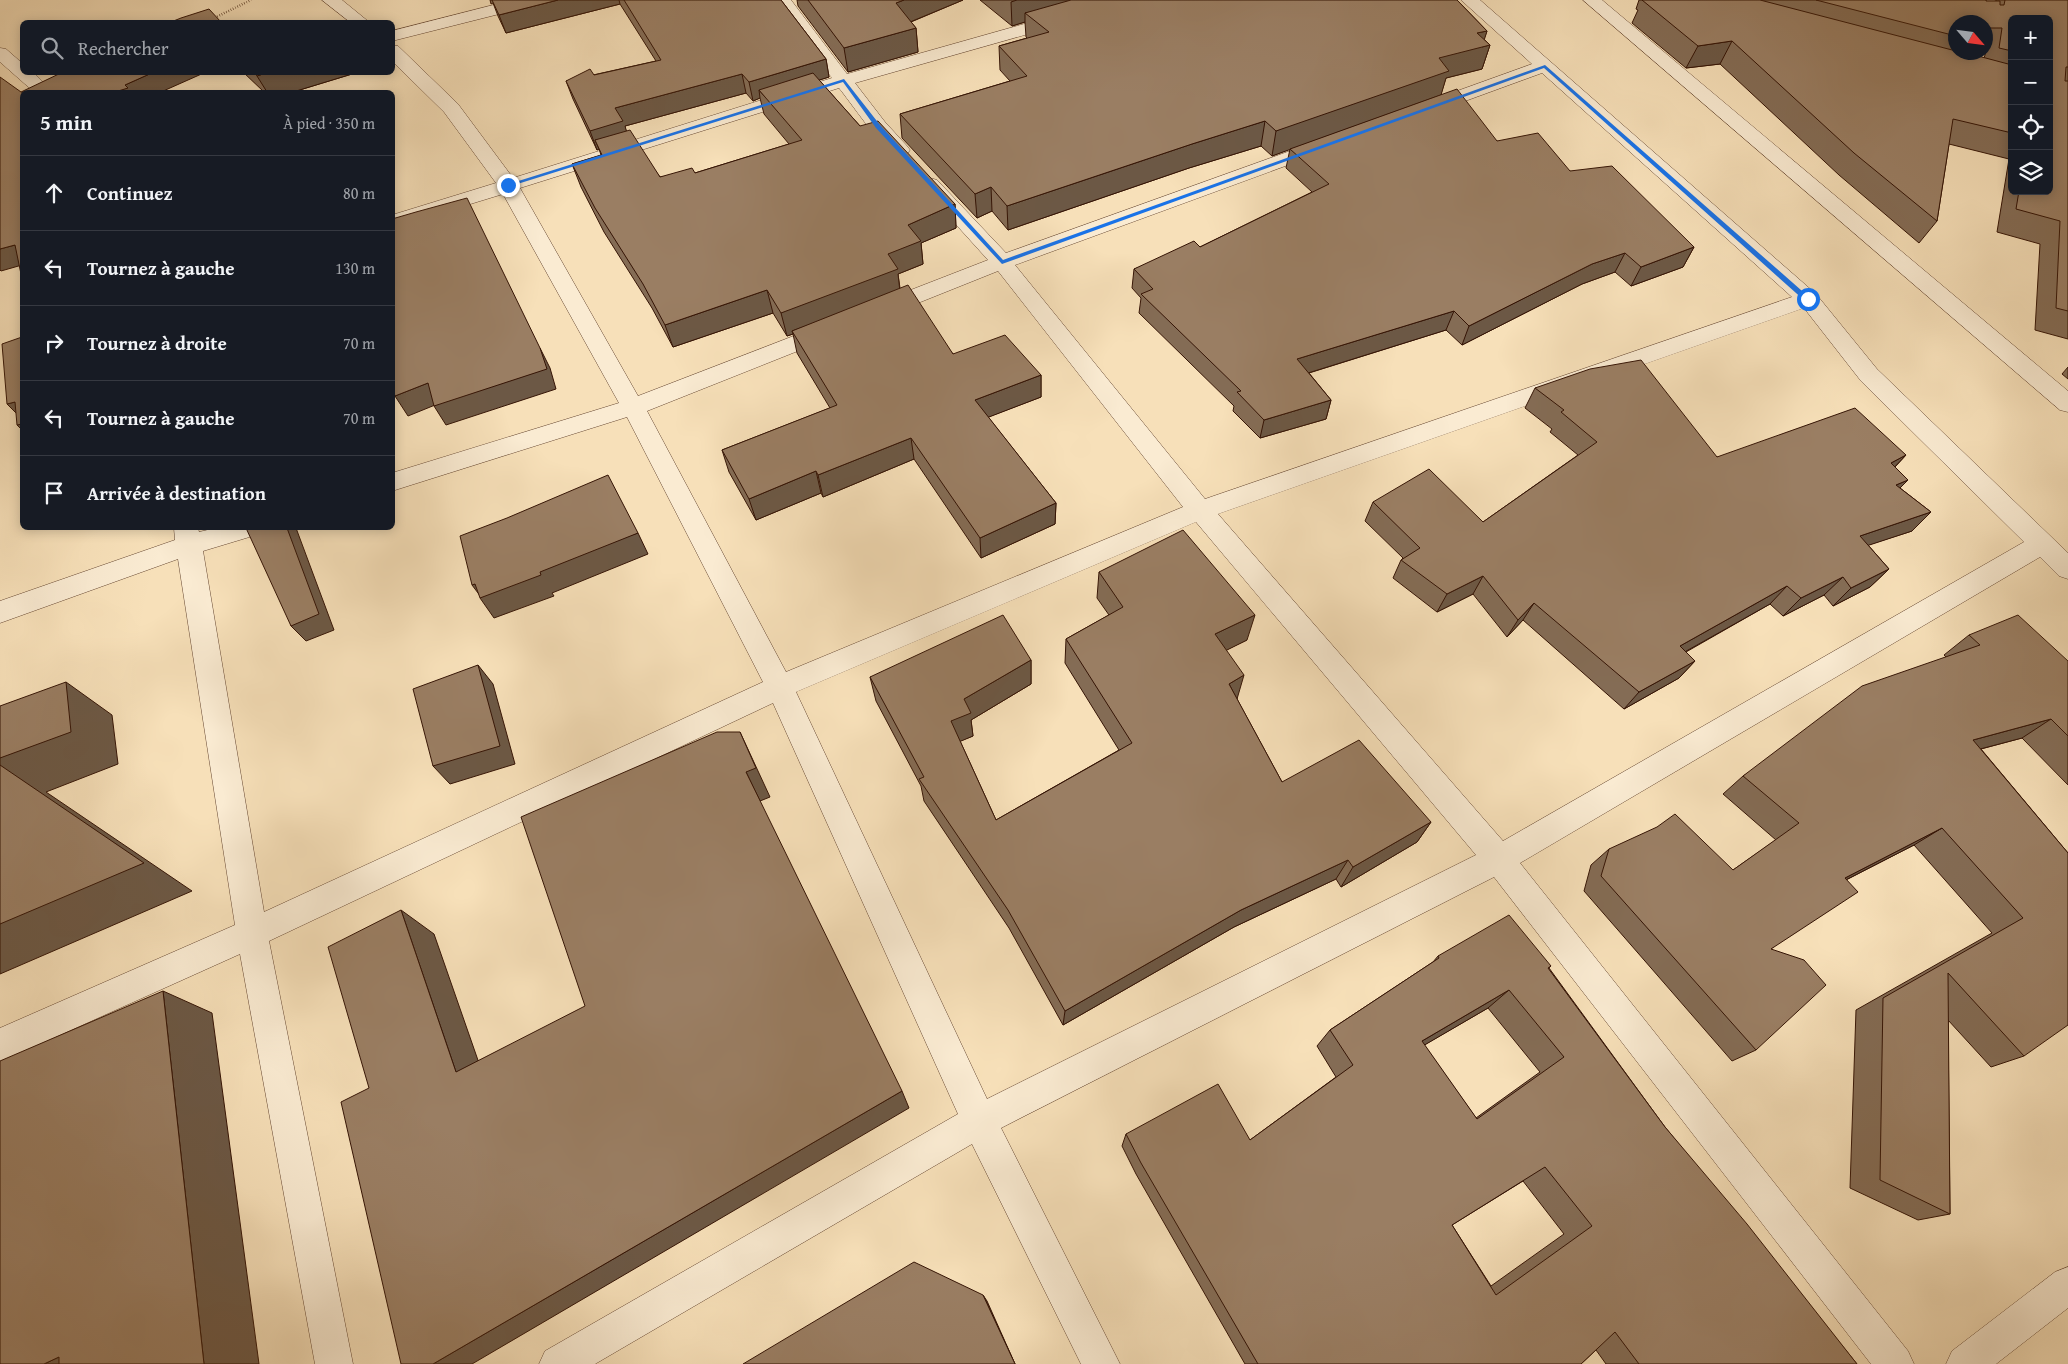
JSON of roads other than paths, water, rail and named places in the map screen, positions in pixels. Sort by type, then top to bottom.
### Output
[{"type":"street","points":[[331,0],[357,20]]},
{"type":"street","points":[[395,35],[533,0]]},
{"type":"street","points":[[782,0],[878,126],[1002,262],[1200,510],[1499,859],[1895,1364]]},
{"type":"street","points":[[395,221],[844,80],[1128,0]]},
{"type":"street","points":[[1470,0],[1808,299],[1869,375],[2068,569]]},
{"type":"street","points":[[1592,0],[2068,404]]},
{"type":"street","points":[[1983,15],[1986,0]]},
{"type":"street","points":[[0,53],[20,71]]},
{"type":"street","points":[[395,53],[451,108],[508,185],[633,407],[780,687],[979,1121],[1101,1364]]},
{"type":"street","points":[[1414,114],[1545,66]]},
{"type":"street","points":[[25,75],[42,90]]},
{"type":"street","points":[[395,481],[633,407],[1002,262],[1339,140]]},
{"type":"street","points":[[0,1045],[252,933],[780,687],[1200,510],[1808,299]]},
{"type":"street","points":[[0,612],[188,536],[232,530]]},
{"type":"street","points":[[188,536],[252,933],[334,1364]]},
{"type":"street","points":[[558,1364],[979,1121],[1499,859],[2041,544]]},
{"type":"street","points":[[1965,1364],[2068,1285]]}]
